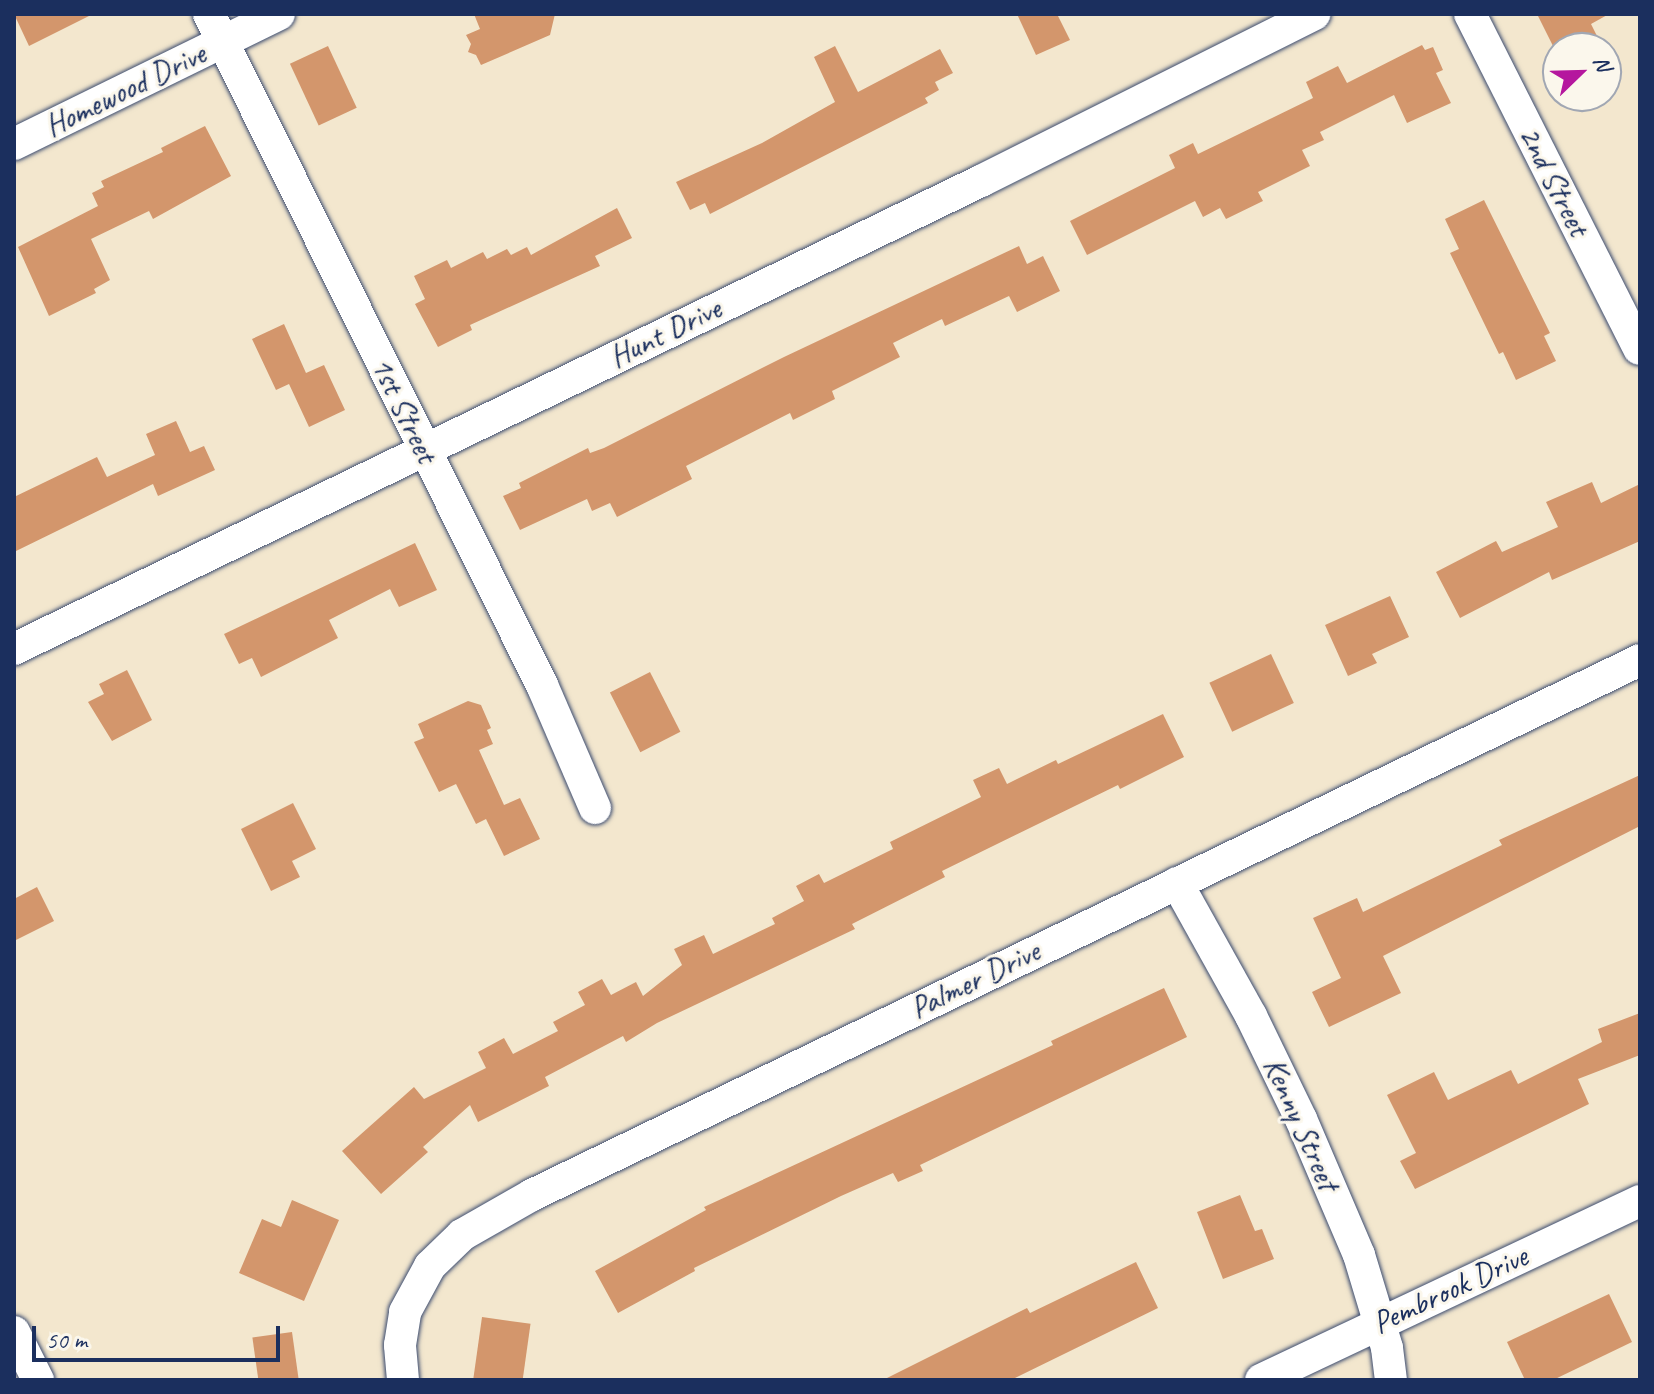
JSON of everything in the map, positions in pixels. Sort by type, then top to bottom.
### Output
[{"type":"street","name":"Homewood Drive","points":[[14,144],[216,28],[279,14]]},
{"type":"street","name":"Hunt Drive","points":[[14,649],[981,181],[1315,14]]},
{"type":"street","name":"2nd Street","points":[[1470,14],[1639,349]]},
{"type":"street","name":"1st Street","points":[[216,28],[542,685],[595,808]]},
{"type":"street","name":"Palmer Drive","points":[[403,1380],[400,1345],[405,1312],[430,1266],[462,1235],[532,1195],[1640,660]]},
{"type":"street","name":"Kenny Street","points":[[1177,883],[1251,1016],[1301,1119],[1359,1255],[1380,1323],[1391,1380]]},
{"type":"street","name":"Pembrook Drive","points":[[1261,1380],[1640,1201]]},
{"type":"street","points":[[14,1332],[38,1380]]},
{"type":"building","points":[[14,14],[93,14],[29,46]]},
{"type":"building","points":[[474,14],[555,14],[550,35],[481,65],[476,55],[468,52],[471,44],[466,35],[480,29]]},
{"type":"building","points":[[1017,14],[1057,14],[1070,40],[1036,55]]},
{"type":"building","points":[[1537,14],[1609,14],[1591,24],[1595,32],[1546,32]]},
{"type":"building","points":[[1422,45],[1425,50],[1433,47],[1443,70],[1436,73],[1451,103],[1407,123],[1394,95],[1320,132],[1324,140],[1302,150],[1310,166],[1258,192],[1263,201],[1226,219],[1220,208],[1203,217],[1195,201],[1087,255],[1070,221],[1175,168],[1169,155],[1193,143],[1198,154],[1313,98],[1306,82],[1338,66],[1347,83]]},
{"type":"building","points":[[328,46],[357,108],[319,125],[290,64]]},
{"type":"building","points":[[835,46],[858,92],[940,49],[953,73],[935,82],[939,90],[925,98],[928,103],[710,214],[705,203],[690,210],[676,182],[762,143],[835,102],[814,57]]},
{"type":"building","points":[[205,126],[231,176],[153,219],[149,211],[91,239],[110,280],[94,289],[96,293],[49,316],[18,247],[98,206],[92,193],[104,187],[101,181],[163,152],[161,148]]},
{"type":"building","points":[[1484,200],[1550,333],[1544,336],[1556,361],[1516,380],[1503,352],[1499,354],[1450,253],[1459,249],[1445,219]]},
{"type":"building","points":[[617,208],[632,238],[595,256],[600,266],[470,325],[472,330],[438,347],[415,304],[425,299],[414,276],[447,260],[451,268],[483,252],[487,259],[507,249],[511,255],[527,247],[531,255]]},
{"type":"building","points":[[1019,246],[1027,264],[1043,256],[1060,291],[1017,312],[1009,296],[945,326],[942,319],[893,343],[900,357],[832,391],[835,399],[793,420],[790,413],[686,466],[692,479],[617,517],[610,503],[592,511],[587,499],[520,530],[503,496],[521,488],[519,483],[588,448],[590,453],[604,448],[784,357]]},
{"type":"building","points":[[284,324],[306,373],[324,365],[345,410],[309,427],[289,384],[276,390],[252,339]]},
{"type":"building","points":[[176,421],[190,452],[204,446],[215,470],[158,496],[153,484],[14,552],[14,497],[97,457],[107,477],[155,455],[146,434]]},
{"type":"building","points":[[1592,482],[1601,503],[1640,484],[1640,541],[1552,580],[1549,572],[1460,618],[1436,572],[1496,541],[1502,552],[1558,527],[1546,502]]},
{"type":"building","points":[[415,543],[437,590],[399,607],[390,589],[329,620],[338,638],[261,677],[252,658],[239,664],[224,634]]},
{"type":"building","points":[[1390,596],[1409,637],[1372,654],[1377,663],[1348,676],[1325,625]]},
{"type":"building","points":[[1271,654],[1294,703],[1232,732],[1209,683]]},
{"type":"building","points":[[127,670],[152,720],[112,741],[88,702],[104,694],[99,684]]},
{"type":"building","points":[[650,672],[680,732],[640,752],[610,692]]},
{"type":"building","points":[[468,701],[481,705],[491,728],[487,730],[493,744],[479,750],[504,805],[520,798],[540,839],[504,856],[486,819],[476,824],[456,784],[439,792],[414,742],[424,738],[418,724]]},
{"type":"building","points":[[1163,714],[1184,757],[1120,789],[1118,785],[942,871],[945,877],[852,924],[855,929],[657,1023],[626,1042],[623,1036],[545,1077],[549,1086],[478,1122],[470,1105],[423,1147],[428,1152],[381,1194],[342,1151],[414,1087],[424,1099],[486,1068],[478,1052],[504,1038],[513,1054],[558,1031],[553,1022],[585,1005],[578,992],[602,979],[611,995],[636,982],[643,996],[682,965],[674,949],[704,935],[713,954],[775,924],[772,918],[804,901],[796,886],[819,874],[824,883],[893,849],[890,842],[981,797],[973,780],[999,768],[1007,784],[1056,760],[1058,764]]},
{"type":"building","points":[[1640,775],[1640,826],[1383,956],[1401,993],[1329,1027],[1312,992],[1341,978],[1313,918],[1357,898],[1363,912],[1502,845],[1499,840]]},
{"type":"building","points":[[293,803],[316,849],[292,861],[300,877],[271,891],[241,829]]},
{"type":"building","points":[[37,887],[54,921],[14,941],[14,899]]},
{"type":"building","points":[[1164,988],[1187,1037],[920,1165],[923,1171],[898,1182],[893,1173],[841,1196],[694,1268],[695,1271],[618,1313],[595,1271],[706,1210],[704,1207],[1053,1045],[1051,1041]]},
{"type":"building","points":[[1640,1013],[1640,1055],[1578,1079],[1589,1104],[1415,1189],[1400,1161],[1416,1153],[1387,1095],[1434,1072],[1448,1100],[1511,1070],[1518,1084],[1602,1042],[1598,1029]]},
{"type":"building","points":[[1240,1195],[1255,1231],[1262,1229],[1274,1259],[1223,1279],[1197,1212]]},
{"type":"building","points":[[292,1200],[339,1220],[304,1301],[239,1273],[262,1219],[281,1227]]},
{"type":"building","points":[[1136,1262],[1158,1308],[1011,1380],[883,1380],[1027,1308],[1030,1313]]},
{"type":"building","points":[[1609,1294],[1632,1342],[1553,1380],[1525,1380],[1507,1342]]},
{"type":"building","points":[[482,1317],[531,1324],[523,1380],[473,1380]]},
{"type":"building","points":[[292,1332],[299,1380],[258,1380],[252,1338]]}]
